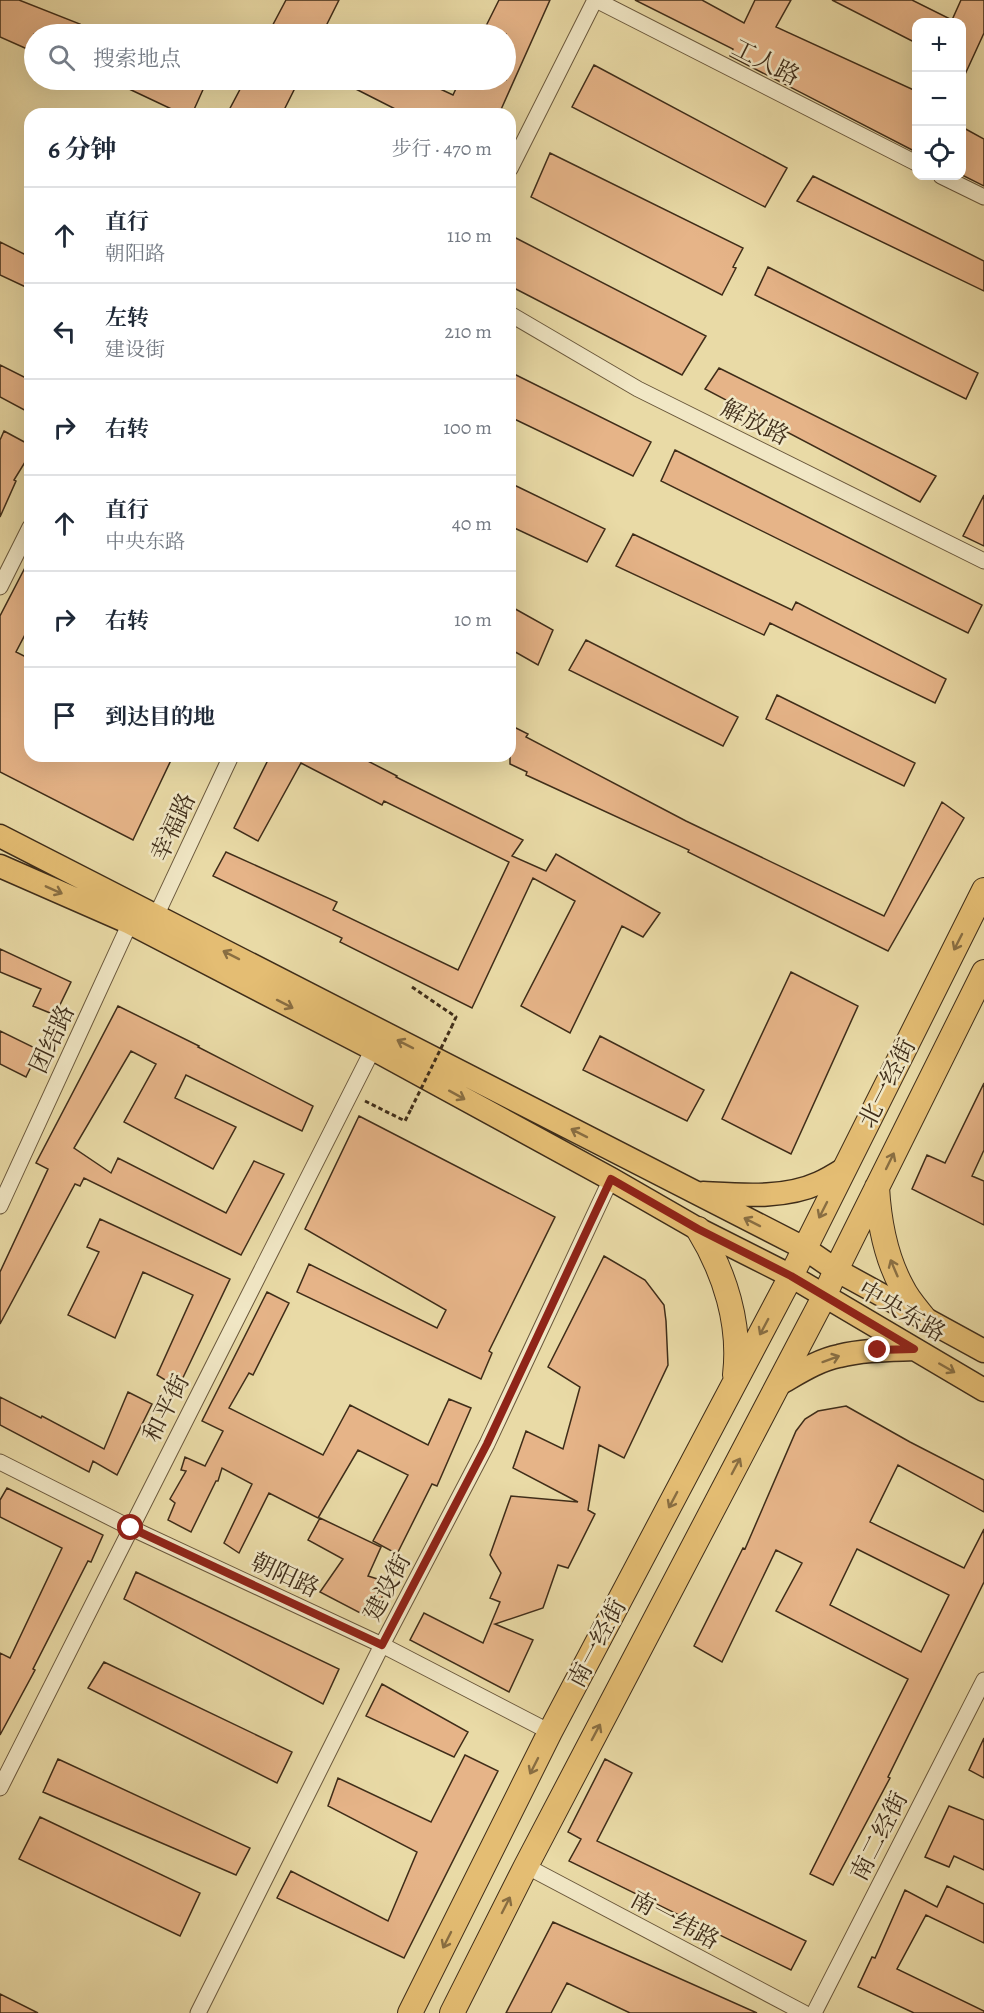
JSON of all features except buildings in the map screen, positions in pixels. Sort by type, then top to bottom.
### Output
[{"type":"highway","name":"北一经街","points":[[791,1276],[984,890]]},
{"type":"highway","name":"北一经街","points":[[824,1297],[984,972]]},
{"type":"highway","points":[[877,1187],[885,1249],[902,1288],[924,1318]]},
{"type":"highway","points":[[698,1229],[711,1250],[732,1311],[736,1352],[734,1384]]},
{"type":"highway","name":"南一经街","points":[[410,2013],[550,1732],[791,1276]]},
{"type":"highway","name":"南一经街","points":[[452,2013],[526,1866],[824,1297]]},
{"type":"main road","name":"中央东路","points":[[0,836],[804,1248],[836,1270],[984,1351]]},
{"type":"main road","name":"中央东路","points":[[0,866],[130,923],[373,1049],[698,1229],[791,1276],[984,1390]]},
{"type":"main road","points":[[696,1192],[758,1195],[790,1191],[818,1184],[844,1169]]},
{"type":"main road","points":[[779,1384],[837,1356],[878,1350],[914,1349]]},
{"type":"street","name":"工人路","points":[[596,0],[912,161]]},
{"type":"street","points":[[516,157],[596,0]]},
{"type":"street","points":[[949,180],[984,197]]},
{"type":"street","name":"解放路","points":[[516,318],[638,389],[984,561]]},
{"type":"street","points":[[0,587],[24,539]]},
{"type":"street","name":"幸福路","points":[[156,916],[228,762]]},
{"type":"street","name":"团结路","points":[[0,1206],[130,923]]},
{"type":"street","name":"和平街","points":[[0,1788],[373,1049]]},
{"type":"street","name":"建设街","points":[[198,2013],[382,1645],[487,1444],[611,1179]]},
{"type":"street","name":"朝阳路","points":[[0,1462],[131,1528],[382,1645],[550,1732]]},
{"type":"street","name":"南二经街","points":[[814,2013],[984,1680]]},
{"type":"street","name":"南一纬路","points":[[526,1866],[804,2013]]},
{"type":"path","points":[[350,1093],[405,1121],[456,1017],[412,987]]},
{"type":"route","points":[[131,1528],[382,1645],[487,1444],[611,1179],[698,1229],[791,1276],[914,1349],[878,1350]]}]
